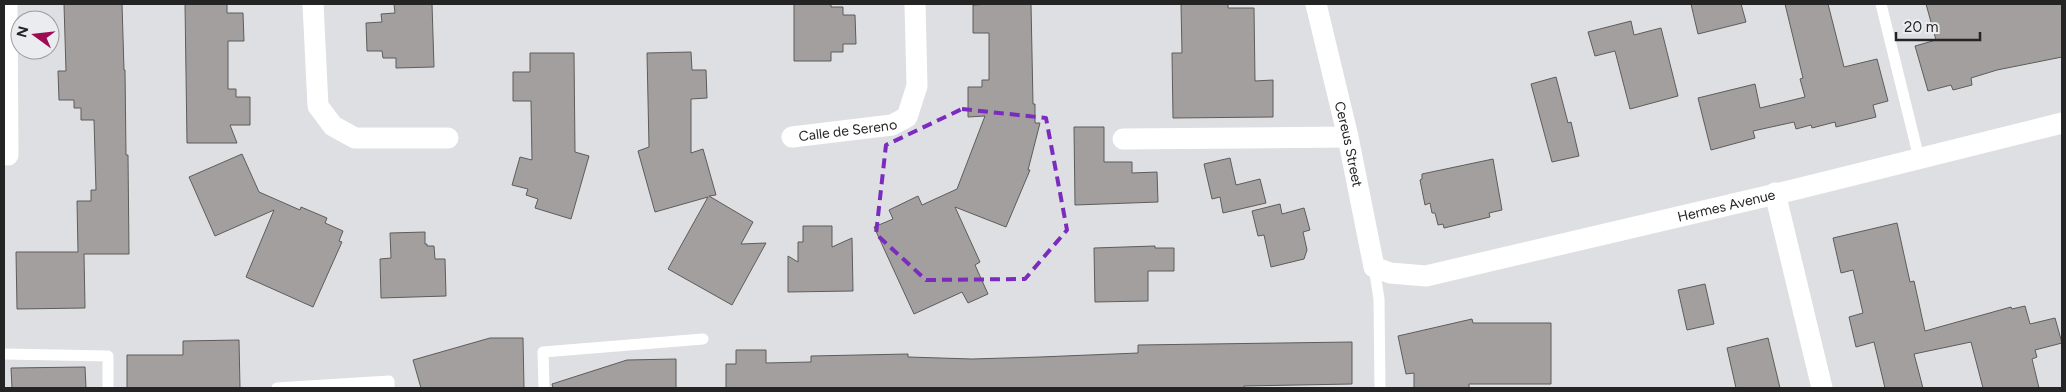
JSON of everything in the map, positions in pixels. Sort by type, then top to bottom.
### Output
[{"type":"street","points":[[7,4],[8,155]]},
{"type":"street","points":[[313,4],[318,106],[333,126],[355,138],[448,138]]},
{"type":"street","name":"Calle de Sereno","points":[[792,137],[892,125],[907,117],[918,86],[915,4]]},
{"type":"street","name":"Cereus Street","points":[[1316,4],[1382,270]]},
{"type":"street","name":"Hermes Avenue","points":[[1382,270],[1426,276],[2062,123]]},
{"type":"street","points":[[1123,139],[1348,137]]},
{"type":"street","points":[[1775,193],[1822,388]]},
{"type":"lane","points":[[1881,4],[1919,158]]},
{"type":"lane","points":[[1380,388],[1379,299],[1382,270]]},
{"type":"lane","points":[[544,388],[543,352],[704,340]]},
{"type":"lane","points":[[4,354],[108,356],[108,388]]},
{"type":"lane","points":[[277,388],[389,381],[389,388]]},
{"type":"highlighted area","points":[[962,109],[1046,118],[1067,230],[1025,279],[926,280],[876,234],[886,145]]},
{"type":"building","points":[[64,4],[122,4],[126,155],[128,155],[129,254],[84,254],[85,308],[17,309],[16,252],[78,252],[77,201],[91,201],[91,190],[96,190],[94,120],[81,120],[81,108],[74,108],[74,100],[59,100],[58,71],[66,71]]},
{"type":"building","points":[[185,4],[227,4],[227,13],[243,13],[244,41],[228,41],[228,89],[236,89],[236,97],[250,97],[250,125],[230,125],[237,143],[187,143]]},
{"type":"building","points":[[394,4],[432,4],[434,67],[396,68],[396,58],[383,58],[382,51],[367,51],[366,23],[382,22],[381,14],[395,13]]},
{"type":"building","points":[[794,4],[831,4],[831,7],[843,7],[843,15],[855,15],[856,44],[843,44],[843,52],[831,52],[831,61],[794,61]]},
{"type":"building","points":[[1031,4],[1033,104],[1035,104],[1035,123],[1040,123],[1028,170],[1030,170],[1006,227],[955,207],[980,262],[975,265],[988,294],[968,303],[962,292],[914,314],[874,227],[893,219],[889,210],[918,196],[922,205],[957,189],[985,116],[968,117],[968,87],[982,87],[982,80],[989,80],[989,33],[973,33],[973,5]]},
{"type":"building","points":[[1181,4],[1228,4],[1228,8],[1254,8],[1255,81],[1273,80],[1273,117],[1173,118],[1172,53],[1182,53]]},
{"type":"building","points":[[1691,4],[1741,4],[1746,22],[1698,34]]},
{"type":"building","points":[[1785,4],[1828,4],[1844,67],[1877,59],[1888,101],[1873,105],[1876,117],[1836,127],[1835,122],[1812,128],[1811,125],[1796,129],[1794,122],[1753,131],[1755,138],[1711,150],[1698,98],[1755,84],[1760,108],[1805,97],[1800,79],[1803,78]]},
{"type":"building","points":[[1926,4],[2062,4],[2062,57],[1997,70],[1971,78],[1972,85],[1953,90],[1951,85],[1928,91],[1915,46],[1936,40]]},
{"type":"building","points":[[1631,21],[1634,35],[1661,28],[1678,96],[1630,109],[1615,51],[1595,56],[1588,32]]},
{"type":"building","points":[[691,52],[692,70],[706,70],[707,98],[691,99],[691,153],[703,149],[716,195],[709,196],[753,222],[741,244],[766,243],[732,305],[668,269],[708,197],[655,212],[638,151],[649,147],[647,53]]},
{"type":"building","points":[[530,53],[574,53],[575,152],[589,156],[571,219],[535,208],[538,199],[526,195],[528,189],[512,185],[520,157],[532,160],[531,101],[513,101],[513,72],[530,72]]},
{"type":"building","points":[[1556,77],[1568,123],[1571,122],[1579,156],[1552,162],[1531,84]]},
{"type":"building","points":[[1074,127],[1104,127],[1104,162],[1132,162],[1132,173],[1157,172],[1158,202],[1075,205]]},
{"type":"building","points":[[242,154],[259,192],[300,210],[301,207],[327,218],[325,223],[343,231],[339,241],[342,242],[313,307],[246,277],[274,210],[215,236],[189,177]]},
{"type":"building","points":[[1230,158],[1236,185],[1260,179],[1266,203],[1223,213],[1220,197],[1212,199],[1204,164]]},
{"type":"building","points":[[1493,159],[1502,210],[1489,213],[1490,217],[1444,228],[1443,224],[1438,225],[1435,213],[1432,213],[1430,203],[1425,205],[1420,180],[1422,179],[1422,174]]},
{"type":"building","points":[[1280,204],[1282,214],[1304,208],[1310,230],[1303,232],[1307,250],[1304,259],[1271,267],[1264,235],[1258,236],[1252,211]]},
{"type":"building","points":[[1897,223],[1910,282],[1914,281],[1925,331],[2011,307],[2012,309],[2025,306],[2030,324],[2055,318],[2062,343],[2035,350],[2037,357],[2032,359],[2039,388],[1983,388],[1971,342],[1914,354],[1923,388],[1885,388],[1874,342],[1856,347],[1849,317],[1863,313],[1853,270],[1841,273],[1833,238]]},
{"type":"building","points":[[803,226],[832,226],[832,247],[852,238],[853,291],[788,292],[788,256],[798,262],[798,242],[803,242]]},
{"type":"building","points":[[425,232],[425,244],[427,246],[434,246],[435,259],[445,259],[446,296],[381,298],[380,259],[391,258],[390,233]]},
{"type":"building","points":[[1155,246],[1155,248],[1174,248],[1174,271],[1148,271],[1148,301],[1095,302],[1094,248]]},
{"type":"building","points":[[1705,284],[1714,324],[1687,330],[1678,290]]},
{"type":"building","points":[[1472,319],[1473,323],[1551,323],[1551,384],[1469,384],[1469,388],[1414,388],[1414,373],[1406,374],[1398,336]]},
{"type":"building","points":[[490,338],[523,338],[524,388],[421,388],[413,360]]},
{"type":"building","points":[[1768,338],[1780,388],[1736,388],[1727,348]]},
{"type":"building","points":[[239,340],[240,388],[127,388],[127,355],[183,355],[183,341]]},
{"type":"building","points":[[1352,342],[1352,384],[1244,386],[1244,388],[726,388],[726,364],[736,364],[736,350],[766,350],[766,363],[811,362],[811,356],[908,354],[908,357],[972,359],[1138,353],[1138,345]]},
{"type":"building","points":[[676,359],[676,388],[553,388],[552,384],[627,360]]},
{"type":"building","points":[[85,367],[86,388],[12,388],[11,368]]}]
